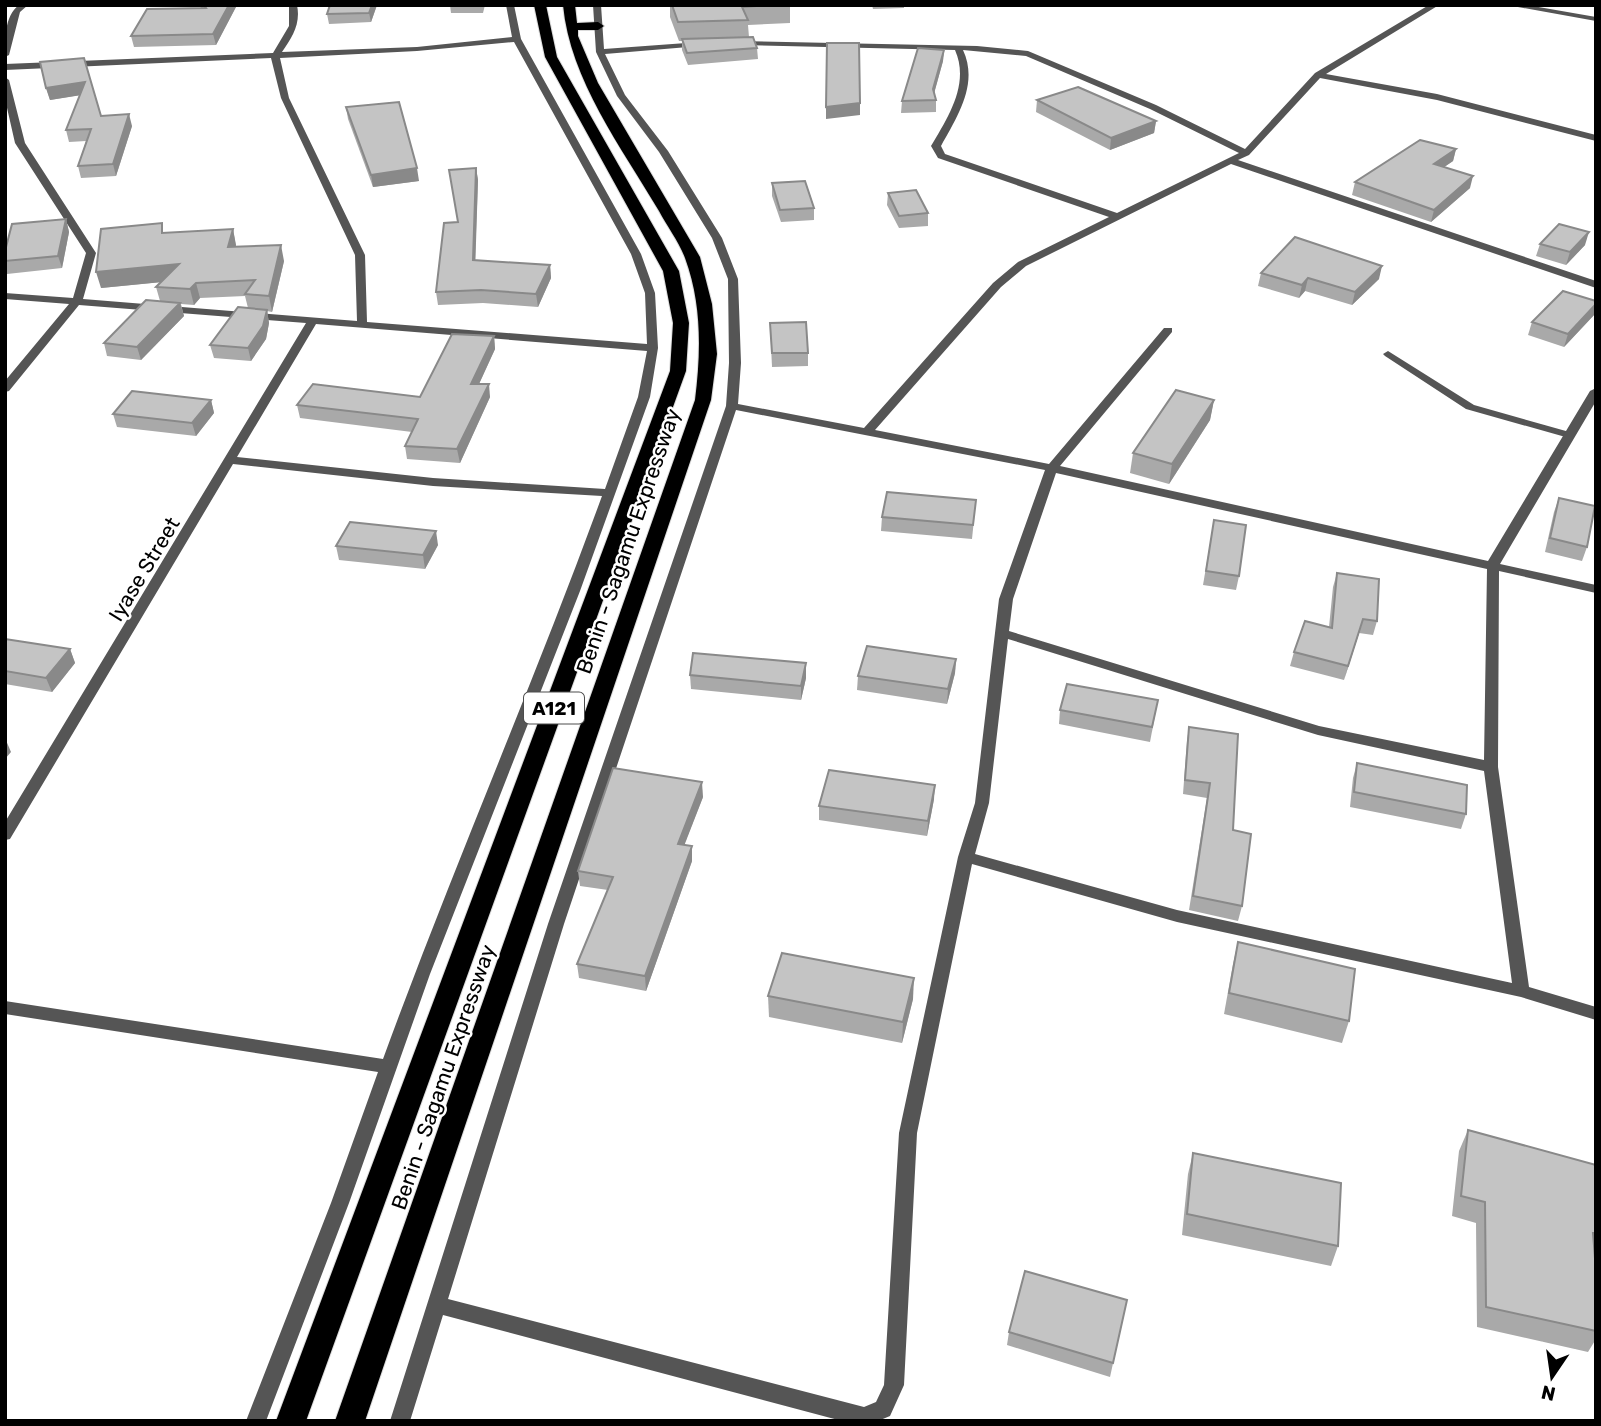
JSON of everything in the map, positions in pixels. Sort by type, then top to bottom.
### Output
[{"type":"highway","name":"A121","points":[[291,1421],[678,371],[681,323],[671,271],[551,57],[540,5]]},
{"type":"highway","name":"Benin - Sagamu Expressway","points":[[350,1421],[703,400],[709,354],[704,304],[692,257],[592,83],[572,36],[569,5]]},
{"type":"highway","points":[[572,27],[598,26]]},
{"type":"street","points":[[5,13],[16,11],[24,5]]},
{"type":"street","points":[[275,56],[287,40],[296,15],[293,5]]},
{"type":"street","points":[[256,1421],[609,493],[643,397],[653,348],[650,293],[636,254],[517,39],[510,5]]},
{"type":"street","points":[[400,1421],[556,924],[732,406],[735,363],[733,279],[717,238],[663,151],[621,96],[600,52],[597,5]]},
{"type":"street","points":[[867,432],[997,285],[1022,264],[1246,153],[1318,75],[1435,5]]},
{"type":"street","points":[[1511,5],[1596,19]]},
{"type":"street","points":[[5,55],[16,11]]},
{"type":"street","points":[[5,67],[417,49],[517,39]]},
{"type":"street","points":[[600,52],[717,43]]},
{"type":"street","points":[[729,43],[958,48],[1028,54],[1153,107],[1246,153]]},
{"type":"street","points":[[958,48],[966,60],[962,95],[936,146],[941,156],[1118,217]]},
{"type":"street","points":[[275,56],[285,98],[360,255],[362,324]]},
{"type":"street","points":[[1318,75],[1437,97],[1596,138]]},
{"type":"street","points":[[5,80],[20,143],[91,253],[77,301],[5,388]]},
{"type":"street","points":[[1231,161],[1596,285]]},
{"type":"street","points":[[5,296],[653,348]]},
{"type":"street","name":"Iyase Street","points":[[5,835],[313,321]]},
{"type":"street","points":[[438,1305],[864,1417],[883,1409],[894,1385],[908,1132],[966,857],[982,803],[1006,599],[1052,468],[1168,330]]},
{"type":"street","points":[[1521,991],[1490,767],[1493,564],[1596,390]]},
{"type":"street","points":[[732,406],[1052,468],[1596,589]]},
{"type":"street","points":[[230,460],[433,482],[609,493]]},
{"type":"street","points":[[1002,633],[1318,730],[1490,767]]},
{"type":"street","points":[[966,857],[1177,916],[1521,991],[1596,1014]]},
{"type":"street","points":[[5,1007],[389,1067]]},
{"type":"lane","points":[[1388,354],[1470,407],[1569,435]]},
{"type":"building","points":[[204,5],[229,5],[213,34],[131,36],[147,9],[206,8]]},
{"type":"building","points":[[330,5],[372,5],[369,13],[327,14]]},
{"type":"building","points":[[672,5],[771,5],[742,7],[748,20],[678,22]]},
{"type":"building","points":[[753,37],[757,48],[687,53],[682,39]]},
{"type":"building","points":[[827,43],[859,43],[860,103],[826,107]]},
{"type":"building","points":[[918,48],[944,50],[933,89],[936,100],[902,101]]},
{"type":"building","points":[[84,58],[101,116],[129,114],[113,164],[78,166],[91,129],[66,130],[85,82],[46,88],[40,62]]},
{"type":"building","points":[[1078,87],[1156,121],[1111,138],[1037,100]]},
{"type":"building","points":[[399,102],[417,168],[371,175],[346,107]]},
{"type":"building","points":[[1420,140],[1456,149],[1434,164],[1473,176],[1434,210],[1355,182]]},
{"type":"building","points":[[476,168],[473,260],[550,265],[536,294],[481,290],[436,292],[444,223],[458,222],[449,170]]},
{"type":"building","points":[[805,181],[814,208],[780,210],[772,183]]},
{"type":"building","points":[[916,190],[928,213],[899,216],[888,193]]},
{"type":"building","points":[[66,219],[58,256],[5,261],[12,224]]},
{"type":"building","points":[[162,223],[162,233],[233,229],[228,247],[281,245],[269,296],[245,294],[255,280],[196,283],[190,289],[156,287],[179,264],[96,272],[101,229]]},
{"type":"building","points":[[1559,224],[1589,232],[1570,252],[1540,244]]},
{"type":"building","points":[[1295,237],[1382,266],[1355,292],[1308,278],[1302,285],[1261,273]]},
{"type":"building","points":[[1563,291],[1596,301],[1596,304],[1568,334],[1532,322]]},
{"type":"building","points":[[146,300],[180,303],[137,347],[104,343]]},
{"type":"building","points":[[238,307],[267,310],[263,326],[248,348],[210,345]]},
{"type":"building","points":[[806,322],[808,353],[772,353],[770,323]]},
{"type":"building","points":[[452,334],[494,336],[471,384],[489,384],[457,449],[405,446],[418,419],[297,405],[313,384],[420,397]]},
{"type":"building","points":[[1176,390],[1214,400],[1172,464],[1133,453]]},
{"type":"building","points":[[132,391],[211,400],[192,423],[113,414]]},
{"type":"building","points":[[887,492],[976,500],[973,525],[882,517]]},
{"type":"building","points":[[1559,498],[1595,506],[1587,547],[1550,538]]},
{"type":"building","points":[[1214,520],[1246,525],[1239,576],[1206,571]]},
{"type":"building","points":[[350,522],[436,531],[423,555],[336,546]]},
{"type":"building","points":[[1337,573],[1379,579],[1377,621],[1363,619],[1348,666],[1294,652],[1305,621],[1332,628]]},
{"type":"building","points":[[5,639],[70,649],[46,678],[5,671]]},
{"type":"building","points":[[867,646],[956,659],[948,689],[858,676]]},
{"type":"building","points":[[693,653],[806,663],[801,686],[690,675]]},
{"type":"building","points":[[1067,684],[1158,700],[1152,727],[1060,710]]},
{"type":"building","points":[[1189,727],[1238,734],[1233,830],[1251,834],[1242,906],[1193,896],[1210,783],[1185,780]]},
{"type":"building","points":[[1357,763],[1467,785],[1466,814],[1354,792]]},
{"type":"building","points":[[613,768],[702,782],[678,844],[692,846],[645,976],[577,964],[613,877],[578,871]]},
{"type":"building","points":[[829,770],[935,785],[928,821],[819,806]]},
{"type":"building","points":[[1238,942],[1355,969],[1349,1021],[1229,993]]},
{"type":"building","points":[[782,953],[914,978],[903,1022],[768,996]]},
{"type":"building","points":[[1468,1130],[1596,1165],[1596,1233],[1593,1233],[1596,1331],[1486,1307],[1485,1202],[1461,1196]]},
{"type":"building","points":[[1193,1153],[1341,1183],[1338,1246],[1187,1214]]},
{"type":"building","points":[[1025,1271],[1127,1300],[1113,1363],[1009,1332]]}]
